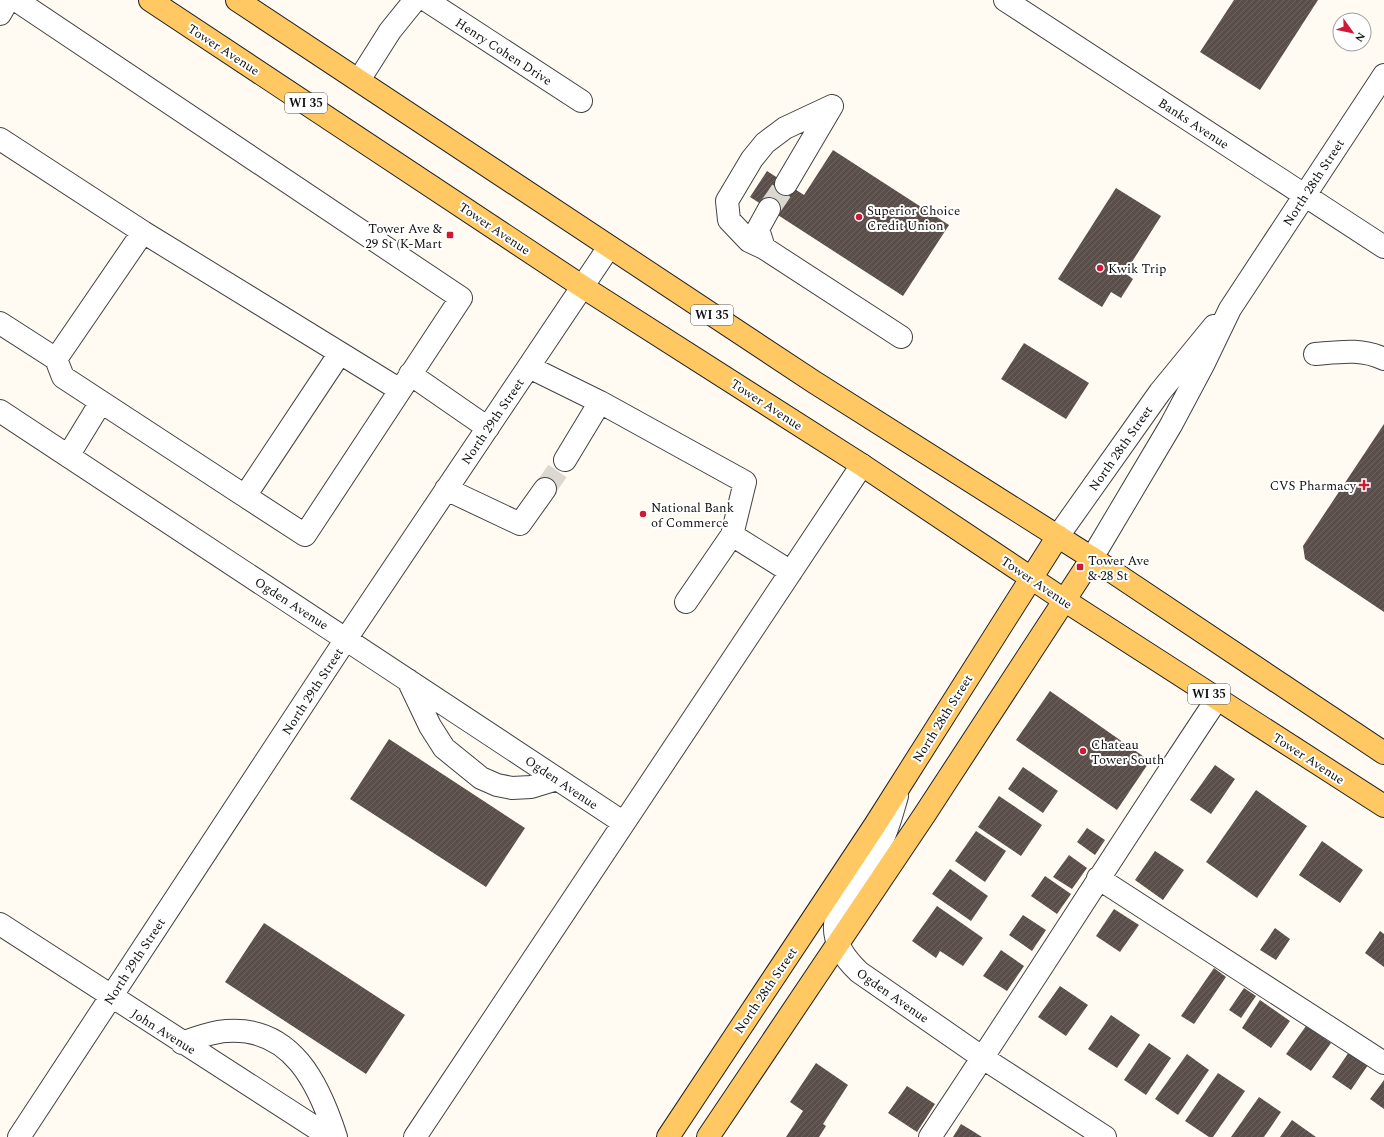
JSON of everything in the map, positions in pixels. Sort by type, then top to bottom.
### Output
[{"type":"main road","name":"Tower Avenue","points":[[150,0],[583,287],[862,465],[1064,600],[1384,806]]},
{"type":"main road","name":"WI 35","points":[[236,0],[814,382],[1092,558],[1384,753]]},
{"type":"main road","name":"North 28th Street","points":[[668,1137],[901,784],[1058,536]]},
{"type":"main road","name":"North 28th Street","points":[[708,1137],[925,814],[1092,558]]},
{"type":"street","points":[[0,14],[8,0]]},
{"type":"street","points":[[0,323],[56,359],[63,377],[306,535],[460,298],[16,0]]},
{"type":"street","points":[[358,80],[390,31],[415,0]]},
{"type":"street","name":"Henry Cohen Drive","points":[[426,0],[581,102]]},
{"type":"street","name":"Banks Avenue","points":[[1005,0],[1384,247]]},
{"type":"street","name":"North 28th Street","points":[[1092,558],[1175,419],[1230,309],[1384,75]]},
{"type":"street","points":[[786,184],[832,106],[784,128],[765,143],[752,159],[732,189],[727,201],[729,220],[749,241],[764,248],[902,337]]},
{"type":"street","points":[[0,140],[143,232],[340,353],[405,382],[488,428]]},
{"type":"street","points":[[764,248],[758,229],[769,209]]},
{"type":"street","points":[[56,359],[143,232]]},
{"type":"street","name":"North 29th Street","points":[[19,1137],[346,639],[609,247]]},
{"type":"street","name":"North 28th Street","points":[[1058,536],[1160,392],[1207,332],[1230,309]]},
{"type":"street","points":[[1315,354],[1356,351],[1375,355],[1384,359]]},
{"type":"street","points":[[245,496],[340,353]]},
{"type":"street","points":[[529,366],[600,402],[745,482],[732,535],[686,602]]},
{"type":"street","points":[[68,456],[101,402]]},
{"type":"street","points":[[565,460],[600,402]]},
{"type":"street","name":"Ogden Avenue","points":[[0,411],[624,823]]},
{"type":"street","points":[[415,1137],[862,465]]},
{"type":"street","points":[[446,489],[520,524],[545,489]]},
{"type":"street","points":[[732,535],[791,572]]},
{"type":"street","points":[[408,680],[430,726],[444,748],[481,778],[497,785],[512,788],[531,787],[557,778]]},
{"type":"street","points":[[930,1137],[983,1058],[1098,878],[1217,699]]},
{"type":"street","name":"Ogden Avenue","points":[[901,784],[884,837],[839,907],[834,924],[837,946],[850,964],[859,972],[983,1058],[1105,1137]]},
{"type":"street","points":[[1098,878],[1384,1063]]},
{"type":"street","name":"John Avenue","points":[[0,924],[110,997],[330,1137]]},
{"type":"street","points":[[182,1043],[226,1031],[253,1032],[271,1038],[289,1051],[317,1087],[336,1137]]},
{"type":"building","points":[[1234,0],[1318,0],[1260,90],[1200,52]]},
{"type":"building","name":"Superior Choice Credit Union","points":[[833,150],[949,225],[903,296],[750,197],[767,171],[804,195]]},
{"type":"building","points":[[1116,188],[1161,216],[1125,273],[1133,279],[1121,298],[1111,292],[1102,307],[1058,279]]},
{"type":"building","points":[[1024,343],[1089,383],[1066,419],[1001,379]]},
{"type":"building","name":"CVS Pharmacy","points":[[1384,424],[1384,612],[1305,559],[1303,546]]},
{"type":"building","name":"Chateau Tower South","points":[[1050,691],[1150,761],[1117,810],[1016,740]]},
{"type":"building","points":[[389,739],[525,828],[486,887],[350,799]]},
{"type":"building","points":[[1215,765],[1235,779],[1211,814],[1190,800]]},
{"type":"building","points":[[1023,767],[1058,791],[1043,813],[1008,789]]},
{"type":"building","points":[[1256,790],[1307,826],[1257,898],[1206,862]]},
{"type":"building","points":[[999,796],[1042,825],[1021,856],[978,827]]},
{"type":"building","points":[[1087,828],[1105,840],[1095,855],[1077,842]]},
{"type":"building","points":[[976,831],[1006,851],[985,882],[955,861]]},
{"type":"building","points":[[1322,841],[1363,870],[1340,903],[1299,875]]},
{"type":"building","points":[[1155,851],[1184,870],[1163,900],[1135,880]]},
{"type":"building","points":[[1069,855],[1087,868],[1072,889],[1053,877]]},
{"type":"building","points":[[950,869],[988,896],[971,921],[932,894]]},
{"type":"building","points":[[1045,876],[1071,894],[1057,914],[1031,896]]},
{"type":"building","points":[[937,906],[983,938],[963,966],[940,951],[936,958],[912,941]]},
{"type":"building","points":[[1114,909],[1139,925],[1120,952],[1096,936]]},
{"type":"building","points":[[1023,915],[1046,930],[1032,951],[1009,935]]},
{"type":"building","points":[[264,923],[405,1015],[366,1074],[225,982]]},
{"type":"building","points":[[1275,928],[1290,939],[1276,960],[1260,950]]},
{"type":"building","points":[[1380,931],[1384,934],[1384,967],[1365,953]]},
{"type":"building","points":[[1001,950],[1024,966],[1007,991],[983,976]]},
{"type":"building","points":[[1214,968],[1226,977],[1194,1024],[1181,1016]]},
{"type":"building","points":[[1060,986],[1088,1005],[1066,1036],[1038,1017]]},
{"type":"building","points":[[1244,988],[1256,996],[1241,1018],[1229,1010]]},
{"type":"building","points":[[1260,1000],[1290,1021],[1271,1048],[1242,1028]]},
{"type":"building","points":[[1111,1015],[1140,1035],[1117,1068],[1088,1049]]},
{"type":"building","points":[[1306,1026],[1331,1043],[1311,1071],[1286,1054]]},
{"type":"building","points":[[1149,1043],[1171,1058],[1146,1095],[1124,1080]]},
{"type":"building","points":[[1349,1052],[1368,1065],[1351,1090],[1332,1077]]},
{"type":"building","points":[[1187,1054],[1209,1070],[1178,1115],[1155,1099]]},
{"type":"building","points":[[816,1063],[848,1085],[823,1124],[826,1126],[819,1137],[786,1137],[803,1111],[790,1102]]},
{"type":"building","points":[[1218,1073],[1245,1091],[1213,1137],[1209,1137],[1185,1121]]},
{"type":"building","points":[[1384,1080],[1384,1109],[1370,1099]]},
{"type":"building","points":[[907,1086],[935,1104],[917,1132],[888,1113]]},
{"type":"building","points":[[1259,1097],[1281,1112],[1264,1137],[1231,1137]]},
{"type":"building","points":[[1292,1120],[1316,1137],[1280,1137]]},
{"type":"building","points":[[961,1124],[971,1130],[982,1137],[953,1137]]},
{"type":"tunnel","points":[[769,209],[786,184]]},
{"type":"tunnel","points":[[545,489],[565,460]]},
{"type":"place","name":"Superior Choice Credit Union","points":[[859,217]]},
{"type":"place","name":"Tower Ave & 29 St (K-Mart","points":[[450,235]]},
{"type":"place","name":"Kwik Trip","points":[[1100,268]]},
{"type":"place","name":"CVS Pharmacy","points":[[1364,485]]},
{"type":"place","name":"National Bank of Commerce","points":[[643,514]]},
{"type":"place","name":"Tower Ave & 28 St","points":[[1080,567]]},
{"type":"place","name":"Chateau Tower South","points":[[1083,751]]}]
